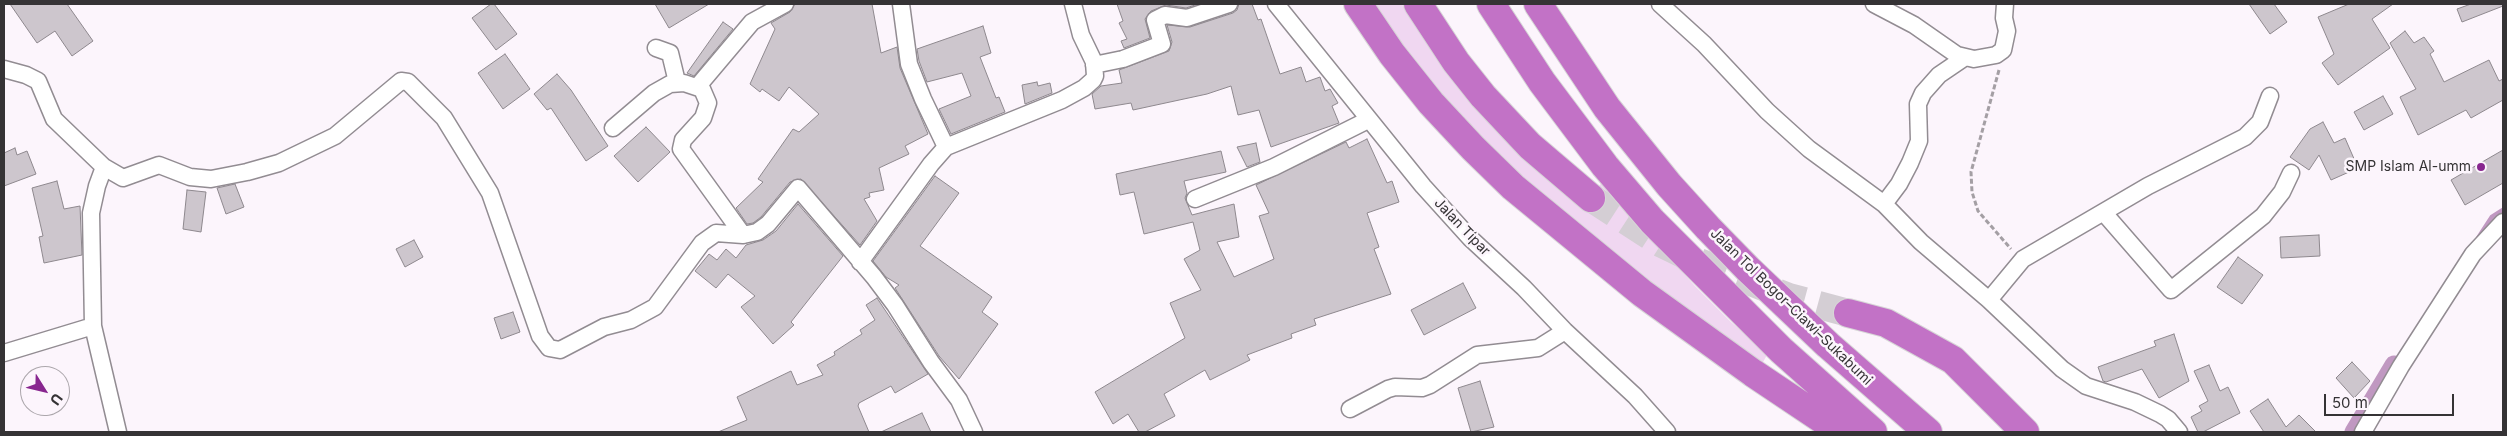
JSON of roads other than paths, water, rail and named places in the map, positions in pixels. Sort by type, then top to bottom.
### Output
[{"type":"highway","points":[[1358,4],[1392,54],[1431,102],[1473,148],[1513,187],[1642,293],[1752,374],[1841,432]]},
{"type":"highway","points":[[1418,4],[1456,62],[1483,96],[1530,146],[1592,198]]},
{"type":"highway","points":[[1491,4],[1542,82],[1606,166],[1652,221],[1781,350],[1873,432]]},
{"type":"highway","name":"Jalan Tol Bogor–Ciawi–Sukabumi","points":[[1538,4],[1607,108],[1669,185],[1701,221],[1828,346],[1928,432]]},
{"type":"highway","points":[[1848,313],[1886,323],[1953,360],[2025,432]]},
{"type":"street","points":[[698,86],[752,22],[785,4]]},
{"type":"street","points":[[901,4],[909,64],[946,147]]},
{"type":"street","points":[[860,262],[931,164],[946,147],[1062,100],[1084,88],[1093,80],[1094,65],[1081,35],[1073,4]]},
{"type":"street","points":[[1094,65],[1123,59],[1162,44],[1155,20],[1165,15],[1187,18],[1229,4]]},
{"type":"street","name":"Jalan Tipar","points":[[1276,4],[1422,186],[1470,238],[1635,396],[1667,432]]},
{"type":"street","points":[[1660,4],[1704,44],[1768,111],[1809,149],[1884,204],[1940,258],[1989,300],[2062,369],[2086,386],[2148,408],[2168,420],[2179,432]]},
{"type":"street","points":[[1874,4],[1914,25],[1964,58]]},
{"type":"street","points":[[1884,204],[1910,163],[1918,141],[1918,104],[1923,94],[1939,75],[1964,58],[1996,55],[2003,50],[2007,31],[2004,18],[2005,4]]},
{"type":"street","points":[[656,48],[670,53],[677,82]]},
{"type":"street","points":[[4,69],[26,75],[38,82],[54,119],[104,167],[123,178],[159,166],[182,175],[200,179],[247,172],[279,163],[335,136],[401,81],[408,82],[444,118],[490,193],[540,336],[549,348],[560,350],[604,326],[631,320],[655,307],[702,243],[716,233],[743,235],[757,232],[768,224],[798,188],[895,305],[931,362],[959,400],[974,432]]},
{"type":"street","points":[[613,128],[654,93],[677,82],[698,86],[706,96],[706,111],[698,125],[683,140],[681,149],[743,235]]},
{"type":"street","points":[[1989,300],[2023,259],[2148,186],[2245,137],[2260,122],[2270,96]]},
{"type":"street","points":[[1195,199],[1274,167],[1368,120]]},
{"type":"street","points":[[104,167],[97,186],[91,213],[94,326],[118,432]]},
{"type":"street","points":[[2104,213],[2171,290],[2263,216],[2282,192],[2291,173]]},
{"type":"street","points":[[2363,432],[2401,366],[2473,254],[2503,222]]},
{"type":"street","points":[[4,353],[94,326]]},
{"type":"street","points":[[1350,409],[1388,389],[1396,387],[1422,388],[1430,385],[1477,355],[1538,348],[1565,331]]},
{"type":"waterway","points":[[2479,237],[2492,217],[2503,210]]},
{"type":"waterway","points":[[2354,432],[2394,365]]},
{"type":"tunnel","points":[[1591,198],[1662,244],[1699,262],[1789,297],[1848,313]]},
{"type":"place","name":"SMP Islam Al-umm","points":[[2481,167]]}]
